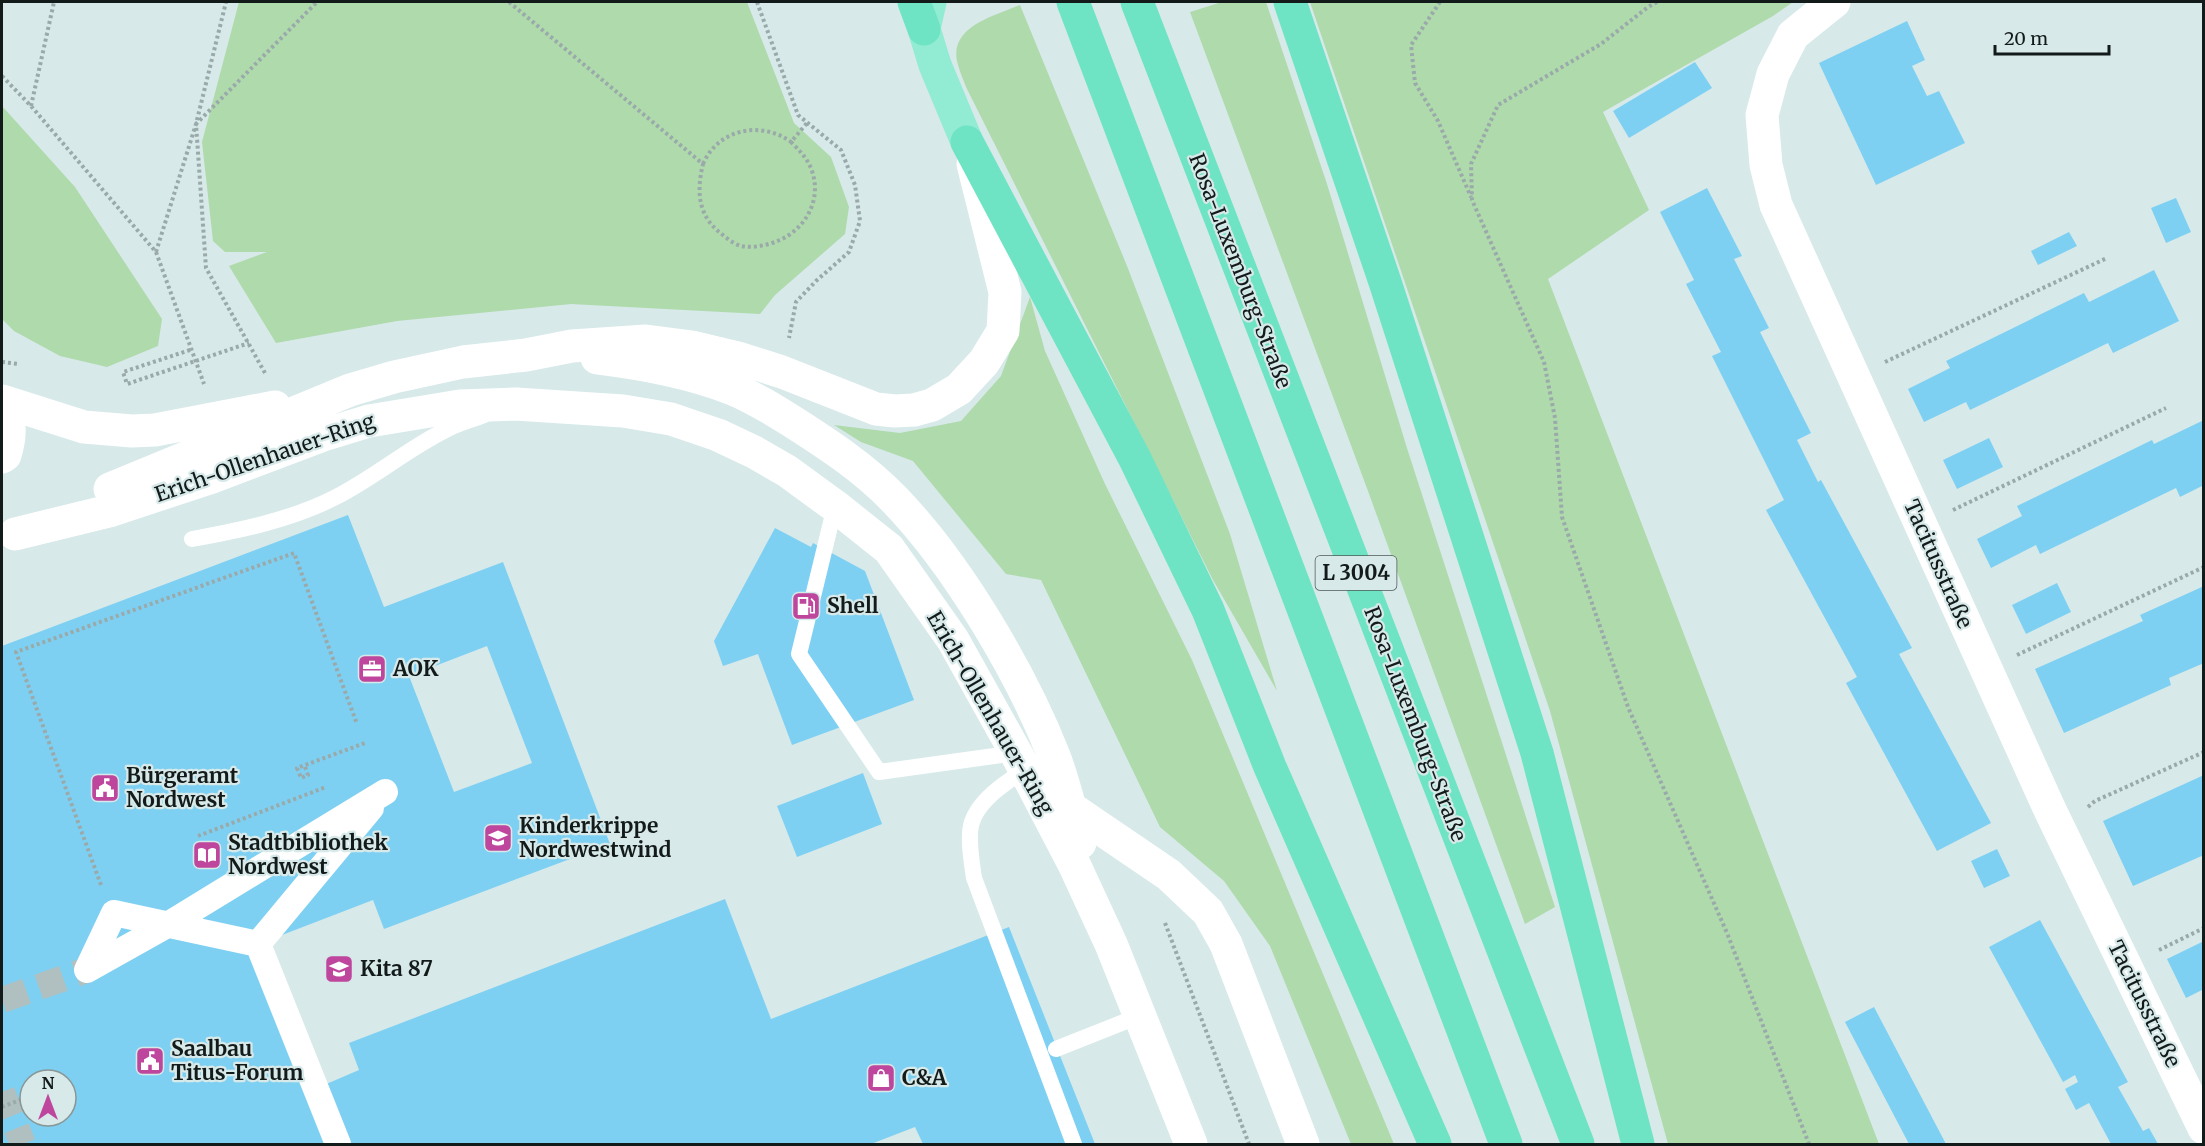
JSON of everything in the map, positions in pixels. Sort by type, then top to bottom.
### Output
[{"type":"highway","name":"L 3004","points":[[1073,2],[1506,1144]]},
{"type":"highway","name":"Rosa-Luxemburg-Straße","points":[[1137,2],[1578,1144]]},
{"type":"highway","points":[[1290,2],[1385,282],[1537,753],[1638,1144]]},
{"type":"highway","points":[[967,142],[1135,459],[1208,610],[1270,767],[1435,1144]]},
{"type":"main road","name":"Tacitusstraße","points":[[1834,2],[1793,35],[1773,74],[1762,115],[1766,165],[1776,205],[2050,810],[2204,1128]]},
{"type":"main road","points":[[922,11],[935,65],[967,142]]},
{"type":"main road","name":"Erich-Ollenhauer-Ring","points":[[8,537],[92,497],[350,390],[394,377],[463,362],[526,355],[572,346],[646,341],[692,347],[782,372],[876,409],[914,410],[932,405],[959,389],[984,362],[1003,331],[1005,292],[967,142]]},
{"type":"main road","name":"Erich-Ollenhauer-Ring","points":[[526,355],[588,356],[654,366],[698,377],[735,390],[767,406],[844,455],[895,500],[949,567],[994,635],[1026,695],[1055,757],[1111,944]]},
{"type":"main road","points":[[2,403],[84,427],[132,431],[155,430],[257,411],[350,390]]},
{"type":"main road","points":[[2,403],[8,416],[10,429],[5,455],[2,458]]},
{"type":"main road","name":"Erich-Ollenhauer-Ring","points":[[8,537],[109,511],[212,477],[323,435],[369,421],[460,406],[516,404],[595,408],[671,419],[718,435],[754,452],[787,471],[889,549],[953,640],[1021,762],[1074,864],[1111,944],[1191,1144]]},
{"type":"main road","name":"Erich-Ollenhauer-Ring","points":[[1069,807],[1169,875],[1208,912],[1226,944],[1303,1144]]},
{"type":"street","points":[[385,792],[258,944],[169,924],[385,792]]},
{"type":"street","points":[[258,944],[339,1144]]},
{"type":"lane","points":[[192,538],[249,528],[309,508],[352,488],[407,452],[454,426],[516,404]]},
{"type":"lane","points":[[835,506],[799,654],[879,772],[1021,762]]},
{"type":"lane","points":[[1021,762],[1008,780],[985,801],[971,822],[971,859],[974,878],[1074,1144]]},
{"type":"lane","points":[[1056,1049],[1139,1016]]},
{"type":"path","points":[[31,106],[54,2]]},
{"type":"path","points":[[156,252],[196,124],[226,2]]},
{"type":"path","points":[[265,373],[206,268],[196,124],[317,2]]},
{"type":"path","points":[[509,2],[703,164]]},
{"type":"path","points":[[757,2],[798,114],[841,150],[855,185],[860,221],[849,252],[796,302],[790,333]]},
{"type":"path","points":[[1440,2],[1411,45],[1415,83],[1448,142],[1544,362],[1555,418],[1562,517],[1628,707],[1727,933],[1809,1144]]},
{"type":"path","points":[[1472,200],[1471,164],[1498,105],[1601,44],[1648,7],[1658,2]]},
{"type":"path","points":[[2,76],[31,106],[156,252],[190,350],[123,372],[127,384],[250,343]]},
{"type":"path","points":[[791,142],[807,123]]},
{"type":"path","points":[[766,131],[782,135],[791,142],[803,154],[813,172],[815,193],[810,213],[798,229],[782,240],[760,247],[740,246],[709,224],[699,202],[700,176],[703,164],[713,146],[737,132],[766,131]]},
{"type":"path","points":[[1875,367],[2107,258]]},
{"type":"path","points":[[2,362],[19,364]]},
{"type":"path","points":[[1949,512],[2166,408]]},
{"type":"path","points":[[104,895],[16,652],[294,553],[357,724]]},
{"type":"path","points":[[2016,656],[2204,567]]},
{"type":"path","points":[[305,767],[308,775],[301,778],[297,768],[364,743]]},
{"type":"path","points":[[2086,809],[2095,801],[2204,752]]},
{"type":"path","points":[[198,836],[335,784]]},
{"type":"path","points":[[1163,918],[1250,1144]]},
{"type":"path","points":[[2152,953],[2204,928]]},
{"type":"path","points":[[2,1107],[18,1101]]},
{"type":"green space","points":[[239,2],[747,2],[794,123],[831,157],[849,207],[845,234],[775,295],[760,314],[571,304],[397,321],[276,343],[229,266],[267,252],[225,252],[213,241],[202,142]]},
{"type":"green space","points":[[1222,2],[1266,2],[1327,184],[1406,445],[1555,907],[1525,924],[1368,491],[1190,12]]},
{"type":"green space","points":[[1310,2],[1793,2],[1773,16],[1603,112],[1649,210],[1548,279],[1879,1144],[1668,1144],[1550,711]]},
{"type":"green space","points":[[1020,5],[1127,266],[1230,534],[1277,691],[1213,580],[961,74],[957,61],[960,39],[976,24]]},
{"type":"green space","points":[[2,106],[75,187],[162,319],[158,346],[107,367],[60,356],[14,331],[2,319]]},
{"type":"green space","points":[[1030,297],[1045,351],[1105,484],[1192,660],[1394,1144],[1351,1144],[1270,946],[1224,881],[1160,827],[1041,580],[1006,574],[913,461],[861,442],[834,425],[900,433],[961,421],[1001,376]]},
{"type":"building","points":[[1907,21],[1925,60],[1912,66],[1927,96],[1939,91],[1965,143],[1876,185],[1819,63]]},
{"type":"building","points":[[1695,62],[1712,88],[1629,138],[1613,111]]},
{"type":"building","points":[[1707,188],[1742,256],[1734,259],[1769,328],[1760,332],[1811,433],[1797,440],[1818,482],[1821,480],[1912,648],[1899,654],[1991,823],[1937,851],[1846,683],[1857,677],[1766,510],[1784,500],[1712,356],[1721,352],[1686,284],[1694,280],[1660,212]]},
{"type":"building","points":[[2176,198],[2191,232],[2166,243],[2151,208]]},
{"type":"building","points":[[2069,232],[2077,246],[2038,265],[2031,251]]},
{"type":"building","points":[[2154,270],[2179,321],[2113,353],[2108,343],[1970,410],[1966,402],[1924,422],[1908,389],[1950,368],[1946,361],[2084,293],[2089,302]]},
{"type":"building","points":[[2204,420],[2204,485],[2180,497],[2176,488],[2040,554],[2036,545],[1991,568],[1977,539],[2022,516],[2017,506],[2152,440],[2154,444]]},
{"type":"building","points":[[1989,438],[2003,467],[1957,489],[1943,460]]},
{"type":"building","points":[[348,515],[384,607],[503,562],[610,844],[384,929],[373,900],[269,940],[324,1085],[359,1070],[349,1043],[725,899],[771,1019],[1009,927],[1095,1144],[923,1144],[915,1127],[871,1144],[2,1144],[2,646]],"holes":[[[487,646],[532,763],[454,792],[409,676]]]},
{"type":"building","name":"Shell","points":[[775,528],[811,547],[813,543],[865,571],[914,700],[792,745],[758,654],[723,666],[714,641]]},
{"type":"building","points":[[2057,583],[2071,612],[2026,634],[2012,605]]},
{"type":"building","points":[[2204,586],[2204,663],[2169,678],[2171,685],[2064,733],[2035,669],[2143,621],[2140,615]]},
{"type":"building","points":[[863,773],[882,824],[797,857],[777,806]]},
{"type":"building","points":[[2204,775],[2204,855],[2133,886],[2103,821]]},
{"type":"building","points":[[1997,849],[2010,876],[1984,888],[1971,861]]},
{"type":"building","points":[[2040,920],[2128,1082],[2118,1087],[2143,1131],[2149,1128],[2158,1144],[2111,1144],[2089,1103],[2076,1110],[2065,1089],[2078,1082],[2075,1075],[2063,1082],[1989,947]]},
{"type":"building","points":[[2204,941],[2204,989],[2186,998],[2167,959]]},
{"type":"building","points":[[1874,1007],[1946,1144],[1909,1144],[1845,1022]]},
{"type":"tunnel","points":[[2,1000],[87,970]]},
{"type":"tunnel","points":[[2,1092],[23,1144]]},
{"type":"place","name":"Shell","points":[[806,606]]},
{"type":"place","name":"AOK","points":[[372,669]]},
{"type":"place","name":"Bürgeramt Nordwest","points":[[105,788]]},
{"type":"place","name":"Kinderkrippe Nordwestwind","points":[[498,838]]},
{"type":"place","name":"Stadtbibliothek Nordwest","points":[[207,855]]},
{"type":"place","name":"Kita 87","points":[[339,969]]},
{"type":"place","name":"Saalbau Titus-Forum","points":[[150,1061]]},
{"type":"place","name":"C&A","points":[[881,1078]]}]
